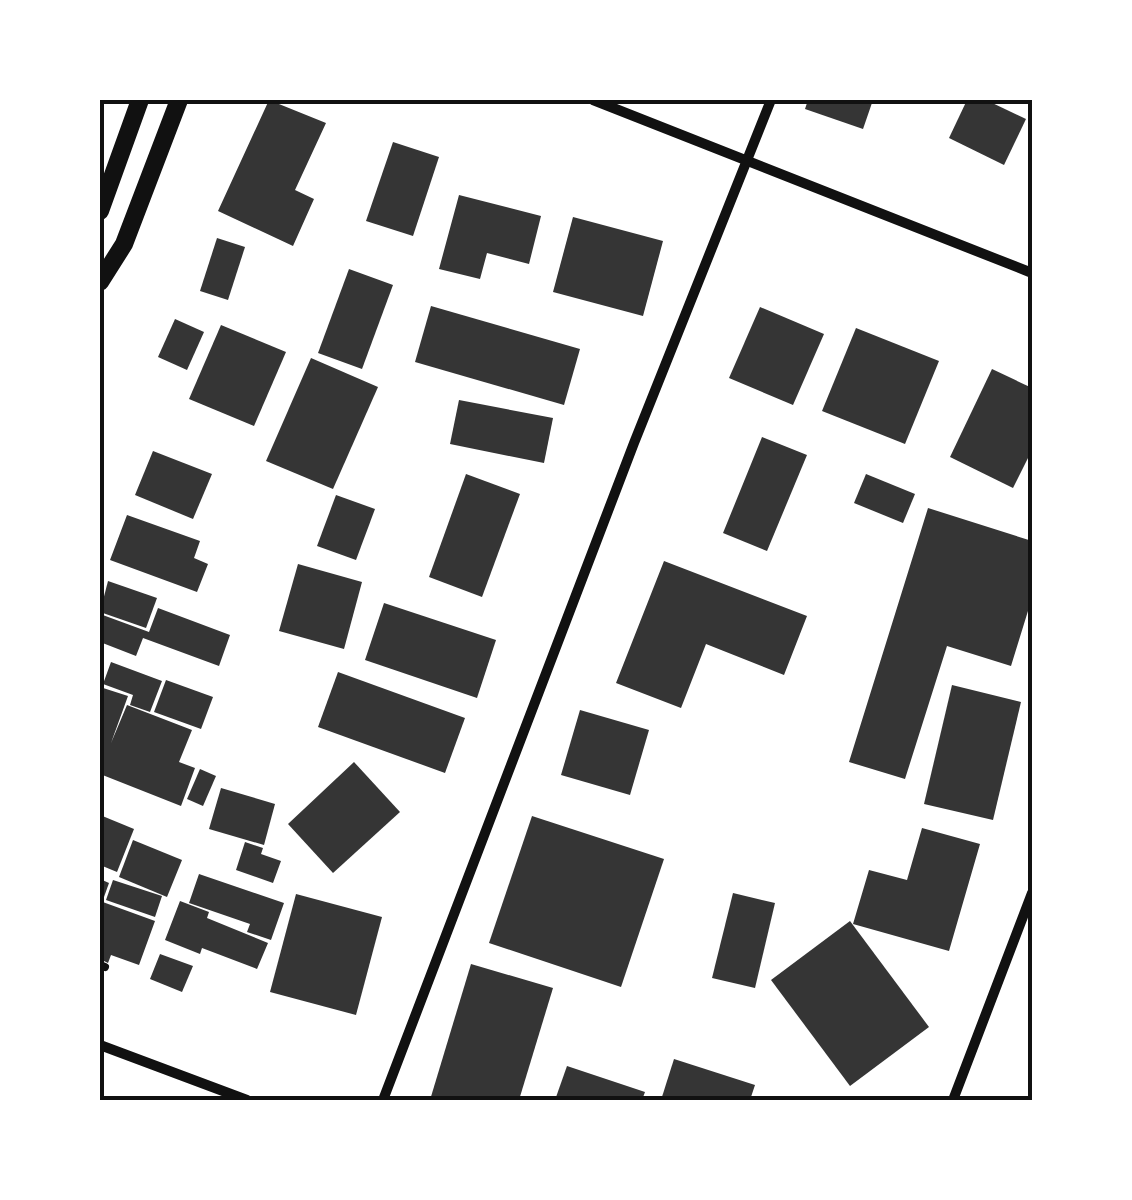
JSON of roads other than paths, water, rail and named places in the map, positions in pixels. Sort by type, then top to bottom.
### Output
[{"type":"street","points":[[100,211],[140,100]]},
{"type":"street","points":[[100,282],[124,244],[179,100]]},
{"type":"street","points":[[593,100],[1032,273]]},
{"type":"street","points":[[383,1100],[634,443],[771,100]]},
{"type":"street","points":[[953,1100],[1032,893]]},
{"type":"street","points":[[100,1044],[248,1100]]}]
